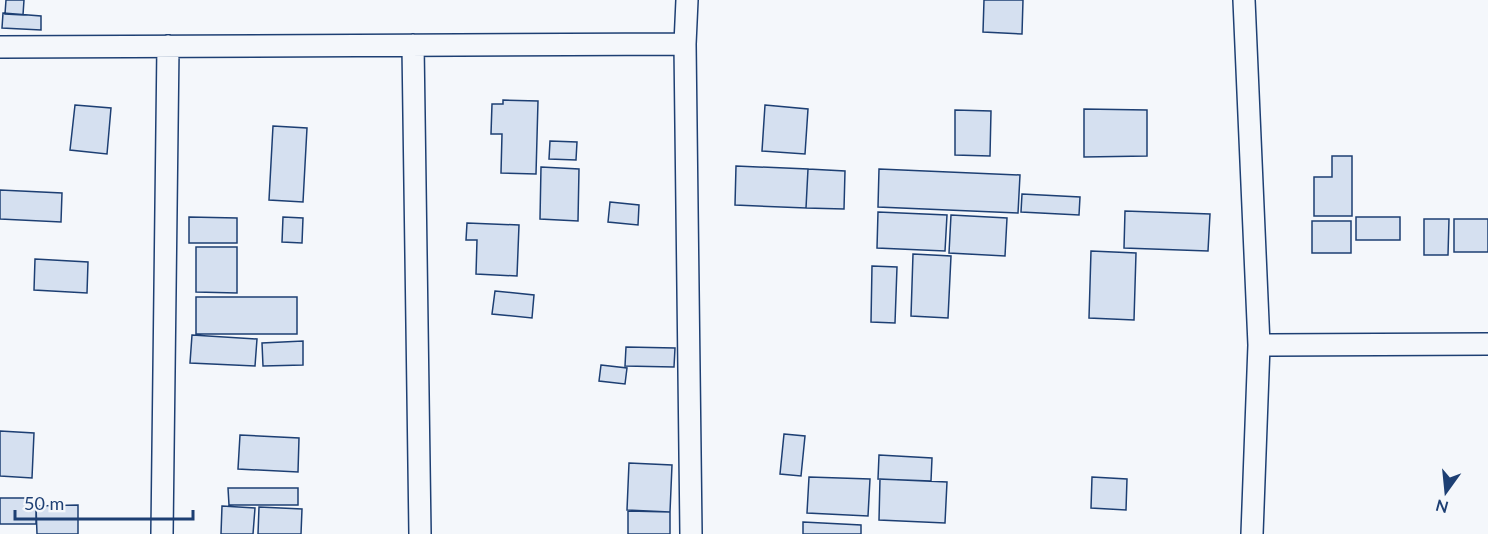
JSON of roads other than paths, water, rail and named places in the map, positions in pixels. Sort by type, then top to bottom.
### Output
[{"type":"street","points":[[687,0],[685,44],[691,534]]},
{"type":"street","points":[[1244,0],[1259,345],[1252,534]]},
{"type":"street","points":[[0,47],[685,44]]},
{"type":"street","points":[[413,45],[420,534]]},
{"type":"street","points":[[162,534],[168,46]]},
{"type":"street","points":[[1259,345],[1488,344]]}]
